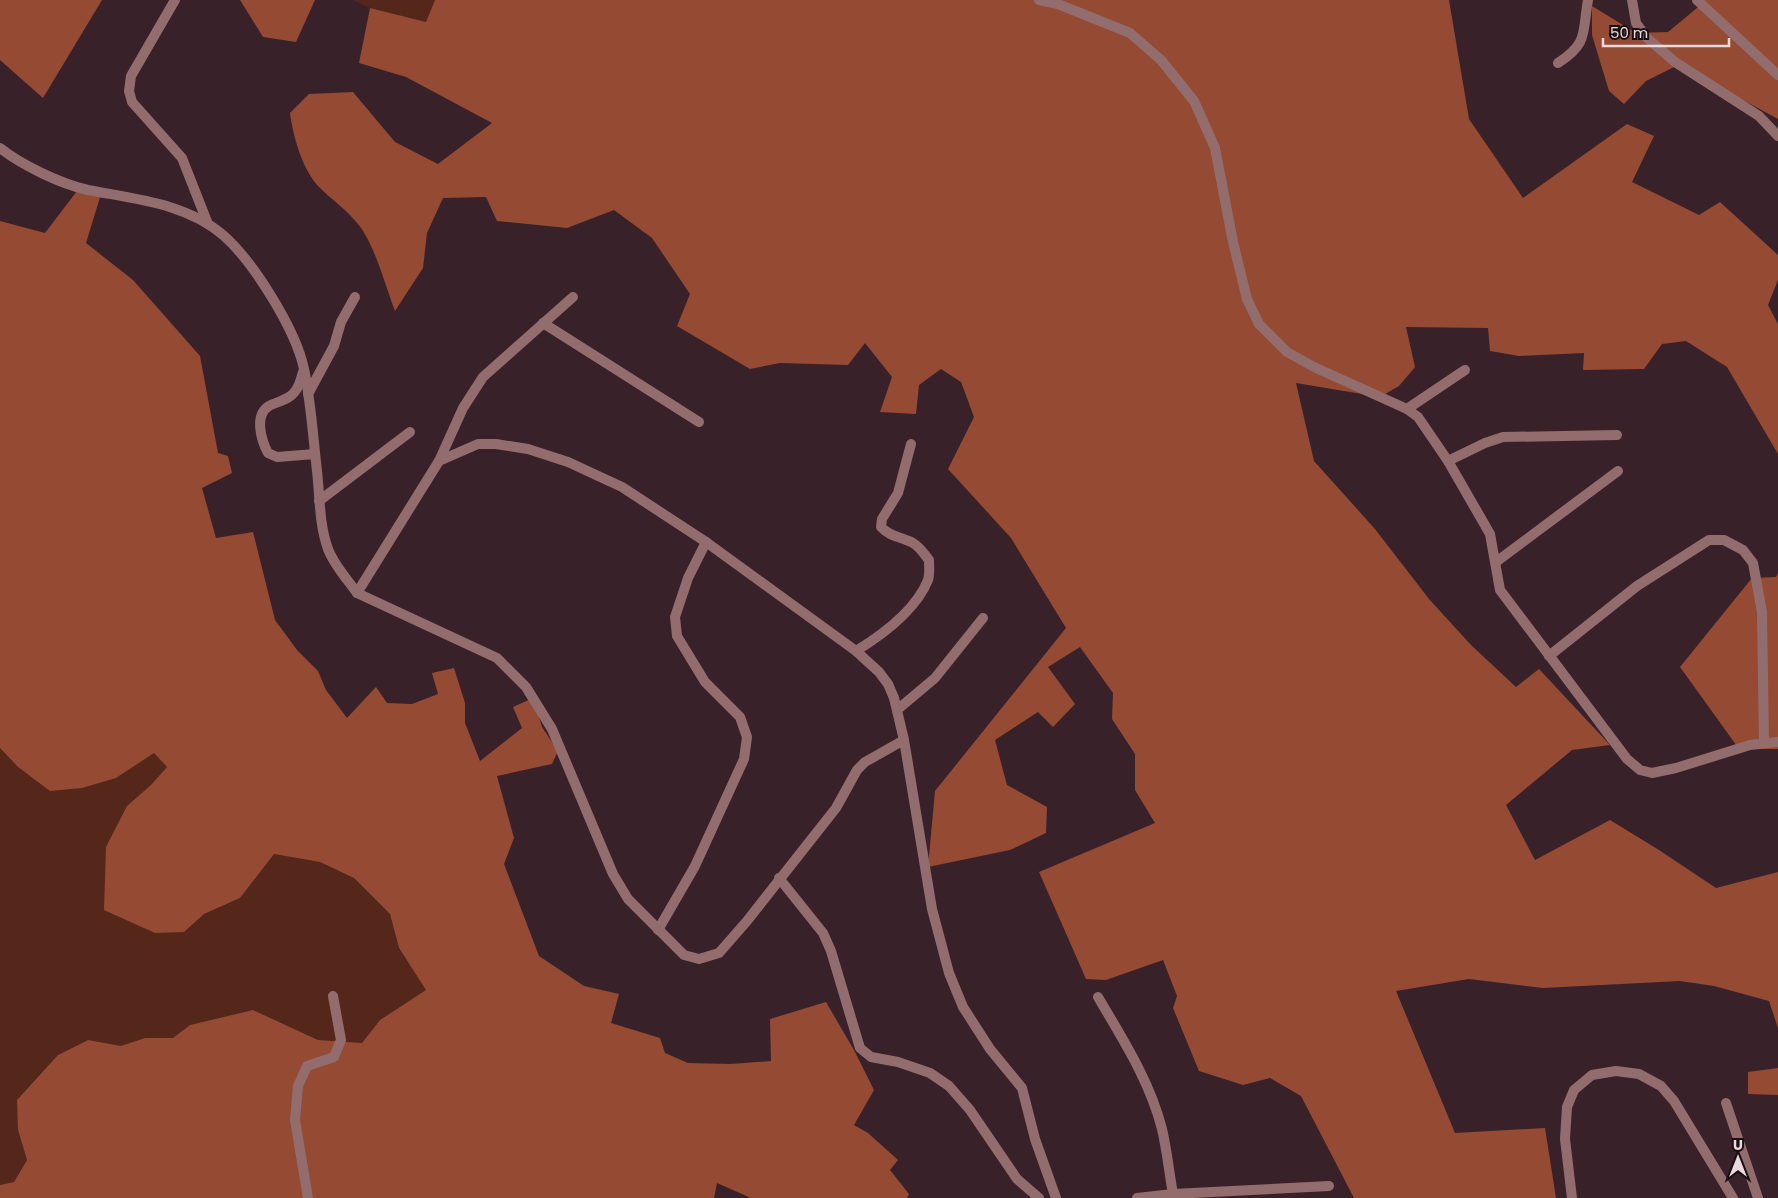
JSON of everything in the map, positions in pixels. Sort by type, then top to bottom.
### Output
[{"type":"street","points":[[175,0],[131,76],[130,91],[132,102],[182,158],[208,224]]},
{"type":"street","points":[[1039,0],[1058,4],[1130,34],[1161,60],[1194,101],[1215,148],[1233,242],[1247,299],[1259,324],[1287,352],[1314,367],[1407,409],[1418,417],[1448,461],[1490,534],[1500,590],[1627,759],[1640,770],[1652,773],[1764,743],[1778,742]]},
{"type":"street","points":[[1558,63],[1575,52],[1583,38],[1588,0]]},
{"type":"street","points":[[1632,0],[1636,23],[1646,37],[1675,62],[1759,116],[1778,136]]},
{"type":"street","points":[[1698,0],[1778,76]]},
{"type":"street","points":[[0,148],[56,179],[87,190],[161,204],[208,224],[236,247],[257,275],[287,327],[304,368],[323,530],[333,560],[358,593],[496,658],[526,687],[552,729],[613,874],[628,898],[684,955],[699,959],[719,953],[747,921],[836,808],[856,770],[865,762],[904,740]]},
{"type":"street","points":[[308,394],[334,346],[341,322],[355,297]]},
{"type":"street","points":[[358,593],[440,461],[463,408],[483,377],[573,297]]},
{"type":"street","points":[[543,323],[699,422]]},
{"type":"street","points":[[304,368],[296,391],[291,396],[268,406],[262,413],[260,431],[268,453],[278,457],[315,454]]},
{"type":"street","points":[[1407,409],[1464,370]]},
{"type":"street","points":[[319,501],[410,432]]},
{"type":"street","points":[[1448,461],[1485,442],[1503,437],[1617,435]]},
{"type":"street","points":[[440,461],[478,444],[496,444],[528,449],[568,462],[622,487],[706,542],[856,651],[888,684],[897,710],[904,740],[932,909],[949,973],[963,1007],[990,1049],[1022,1088],[1035,1140],[1056,1198]]},
{"type":"street","points":[[856,651],[872,641],[913,604],[928,579],[929,560],[920,548],[912,542],[887,534],[881,527],[882,519],[898,492],[911,444]]},
{"type":"street","points":[[1496,562],[1618,471]]},
{"type":"street","points":[[1549,656],[1637,586],[1710,540],[1724,540],[1743,550],[1753,563],[1762,612],[1764,743]]},
{"type":"street","points":[[658,930],[699,858],[744,760],[747,737],[740,717],[705,682],[676,636],[675,617],[688,578],[706,542]]},
{"type":"street","points":[[897,710],[935,678],[983,618]]},
{"type":"street","points":[[779,878],[823,933],[831,951],[852,1028],[860,1048],[871,1057],[898,1062],[930,1073],[949,1086],[970,1110],[1017,1179],[1039,1198]]},
{"type":"street","points":[[308,1198],[304,1187],[295,1120],[298,1086],[307,1066],[334,1057],[342,1040],[333,996]]},
{"type":"street","points":[[1098,996],[1134,1058],[1162,1128],[1173,1194]]},
{"type":"street","points":[[1572,1198],[1565,1139],[1567,1107],[1574,1090],[1592,1075],[1616,1071],[1639,1074],[1661,1086],[1674,1101],[1732,1198]]},
{"type":"street","points":[[1726,1103],[1758,1198]]},
{"type":"street","points":[[1137,1198],[1173,1194],[1329,1186]]},
{"type":"shaded area","points":[[0,0],[102,0],[43,98],[0,60]]},
{"type":"shaded area","points":[[240,0],[315,0],[296,42],[263,37]]},
{"type":"shaded area","points":[[353,0],[435,0],[426,22],[370,8]]},
{"type":"shaded area","points":[[435,0],[1449,0],[1469,119],[1523,198],[1627,124],[1654,136],[1632,182],[1699,215],[1720,202],[1778,255],[1778,280],[1768,305],[1778,324],[1778,454],[1727,367],[1686,341],[1662,344],[1644,369],[1583,370],[1584,353],[1519,356],[1490,351],[1488,328],[1406,327],[1415,367],[1399,386],[1380,397],[1296,383],[1314,461],[1375,529],[1429,599],[1471,645],[1516,687],[1539,669],[1610,745],[1572,750],[1506,805],[1535,860],[1610,820],[1716,888],[1778,872],[1778,1028],[1769,1001],[1714,986],[1680,981],[1543,988],[1469,979],[1396,991],[1455,1133],[1545,1128],[1556,1198],[1354,1198],[1301,1096],[1270,1078],[1243,1085],[1199,1071],[1173,1008],[1177,996],[1163,960],[1106,980],[1086,979],[1039,872],[1155,823],[1135,790],[1135,754],[1112,719],[1113,693],[1080,647],[1048,667],[1075,704],[1053,727],[1038,712],[995,740],[1007,785],[1047,807],[1046,833],[1010,850],[928,867],[935,791],[1066,628],[1011,538],[948,469],[974,417],[961,382],[941,369],[919,385],[916,414],[880,412],[892,377],[865,343],[848,365],[780,363],[750,369],[677,326],[690,294],[652,238],[614,210],[567,228],[497,221],[486,197],[443,198],[427,233],[423,268],[395,311],[375,254],[364,233],[349,214],[319,187],[303,162],[293,132],[290,113],[309,94],[353,92],[395,142],[438,164],[492,123],[406,77],[359,63],[370,8],[426,22]]},
{"type":"shaded area","points":[[1702,0],[1778,0],[1778,119],[1678,65],[1646,81],[1624,104],[1609,91],[1592,35],[1592,6],[1636,33],[1668,32],[1703,3]]},
{"type":"shaded area","points":[[77,191],[101,194],[86,243],[133,280],[200,356],[218,453],[228,456],[232,473],[202,488],[216,538],[253,532],[275,620],[297,650],[318,671],[326,690],[347,718],[376,687],[387,703],[412,704],[438,694],[432,673],[454,668],[465,703],[465,723],[480,761],[522,728],[513,707],[533,698],[542,727],[558,751],[552,764],[497,776],[514,838],[504,864],[539,956],[584,986],[619,994],[611,1023],[660,1038],[665,1053],[688,1063],[730,1064],[771,1061],[770,1019],[826,1002],[854,1050],[874,1090],[854,1125],[868,1133],[898,1160],[890,1170],[909,1194],[907,1198],[751,1198],[717,1183],[714,1198],[0,1198],[0,1185],[14,1182],[27,1160],[18,1130],[17,1100],[58,1055],[88,1040],[121,1046],[145,1038],[173,1038],[190,1025],[253,1010],[318,1040],[362,1043],[380,1020],[426,990],[399,948],[390,914],[354,878],[320,862],[274,854],[240,898],[204,914],[184,932],[155,933],[104,910],[106,847],[127,806],[151,785],[167,767],[154,753],[116,778],[82,788],[50,791],[18,767],[0,748],[0,221],[45,233]]},
{"type":"shaded area","points":[[1778,573],[1778,749],[1739,749],[1680,667],[1752,578],[1776,577]]},
{"type":"shaded area","points":[[0,748],[18,767],[116,778],[154,752],[167,767],[151,785],[184,932],[204,914],[240,898],[274,854],[320,862],[354,878],[390,914],[399,949],[427,990],[380,1020],[362,1043],[318,1040],[253,1010],[190,1025],[174,1038],[145,1038],[121,1046],[87,1040],[58,1055],[18,1130],[27,1160],[14,1182],[0,1185]]},
{"type":"shaded area","points":[[1778,1068],[1778,1095],[1748,1094],[1748,1072]]}]
